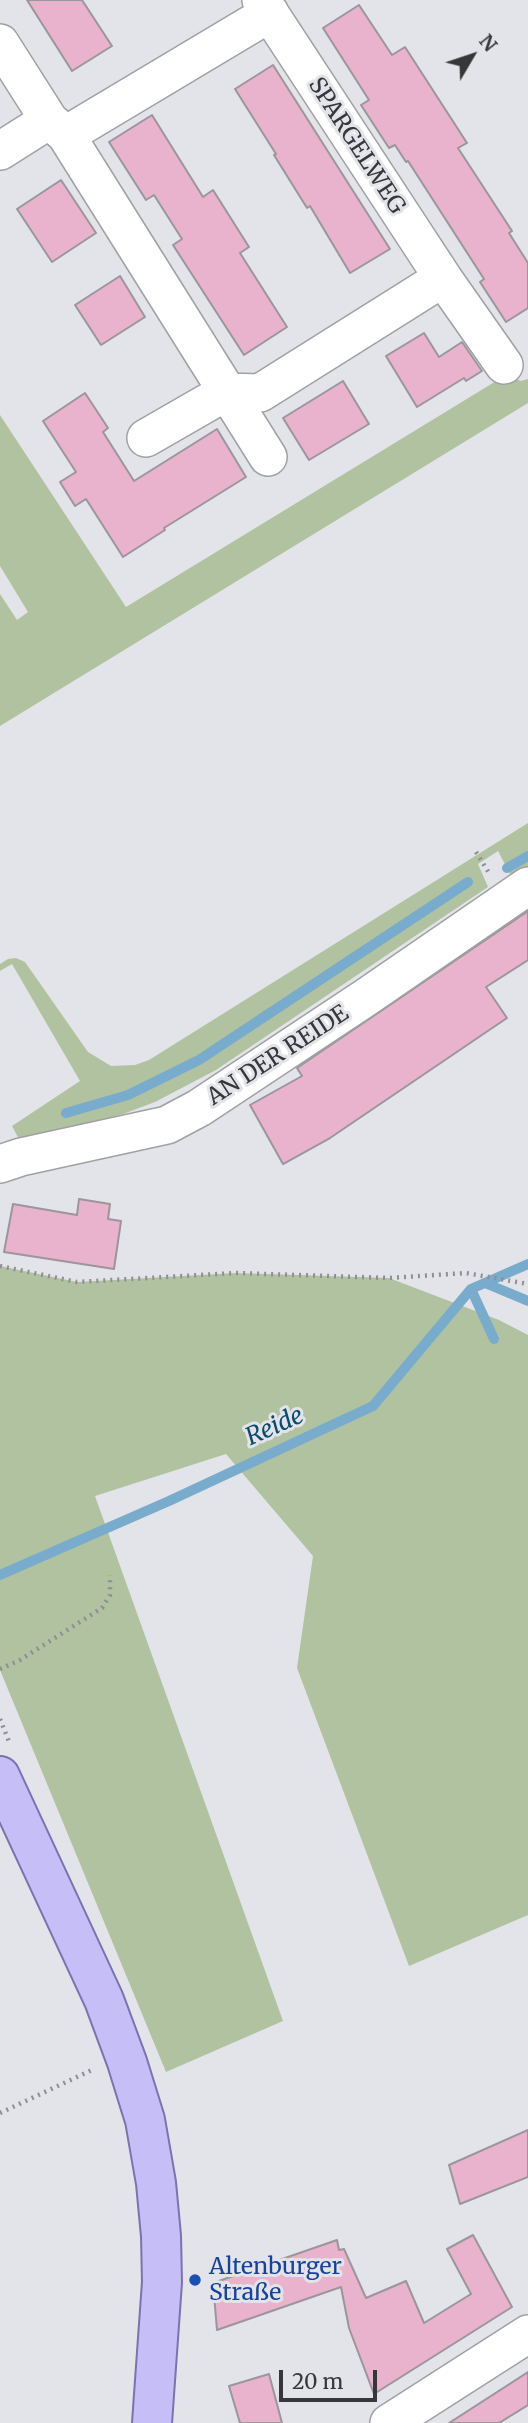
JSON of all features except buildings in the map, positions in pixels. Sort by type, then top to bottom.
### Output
[{"type":"main road","points":[[0,1776],[104,2000],[145,2120],[156,2183],[161,2236],[162,2282],[152,2423]]},
{"type":"street","name":"SPARGELWEG","points":[[0,151],[57,128],[266,7],[443,278],[504,365]]},
{"type":"street","points":[[0,43],[268,457]]},
{"type":"street","points":[[146,438],[226,392],[260,393],[443,278]]},
{"type":"street","name":"AN DER REIDE","points":[[0,1164],[167,1125],[199,1108],[528,886]]},
{"type":"street","points":[[389,2423],[528,2334]]},
{"type":"path","points":[[0,1266],[77,1282],[236,1273],[388,1278],[466,1273],[528,1284]]},
{"type":"path","points":[[0,1669],[20,1660],[102,1608],[110,1595],[110,1575]]},
{"type":"path","points":[[0,2113],[96,2068],[100,2080]]},
{"type":"green space","points":[[506,375],[521,381],[528,379],[528,403],[0,726],[0,594],[17,620],[28,612],[0,566],[0,415],[126,607]]},
{"type":"green space","points":[[528,823],[528,874],[512,878],[498,851],[478,864],[488,887],[216,1070],[155,1102],[123,1114],[20,1141],[12,1126],[80,1081],[12,964],[0,971],[0,964],[16,958],[25,962],[88,1052],[111,1066],[135,1065],[149,1060]]},
{"type":"green space","points":[[0,1266],[77,1282],[236,1273],[389,1278],[499,1320],[528,1335],[528,1915],[409,1966],[297,1668],[313,1556],[226,1454],[95,1496],[283,2021],[166,2072],[0,1670]]},
{"type":"waterway","points":[[507,868],[528,856]]},
{"type":"waterway","points":[[66,1113],[128,1095],[199,1060],[468,882]]},
{"type":"waterway","name":"Reide","points":[[0,1575],[169,1501],[373,1406],[471,1289],[528,1264]]},
{"type":"waterway","points":[[485,1283],[528,1301]]},
{"type":"waterway","points":[[471,1289],[494,1339]]},
{"type":"place","name":"Altenburger Straße","points":[[195,2280]]}]
